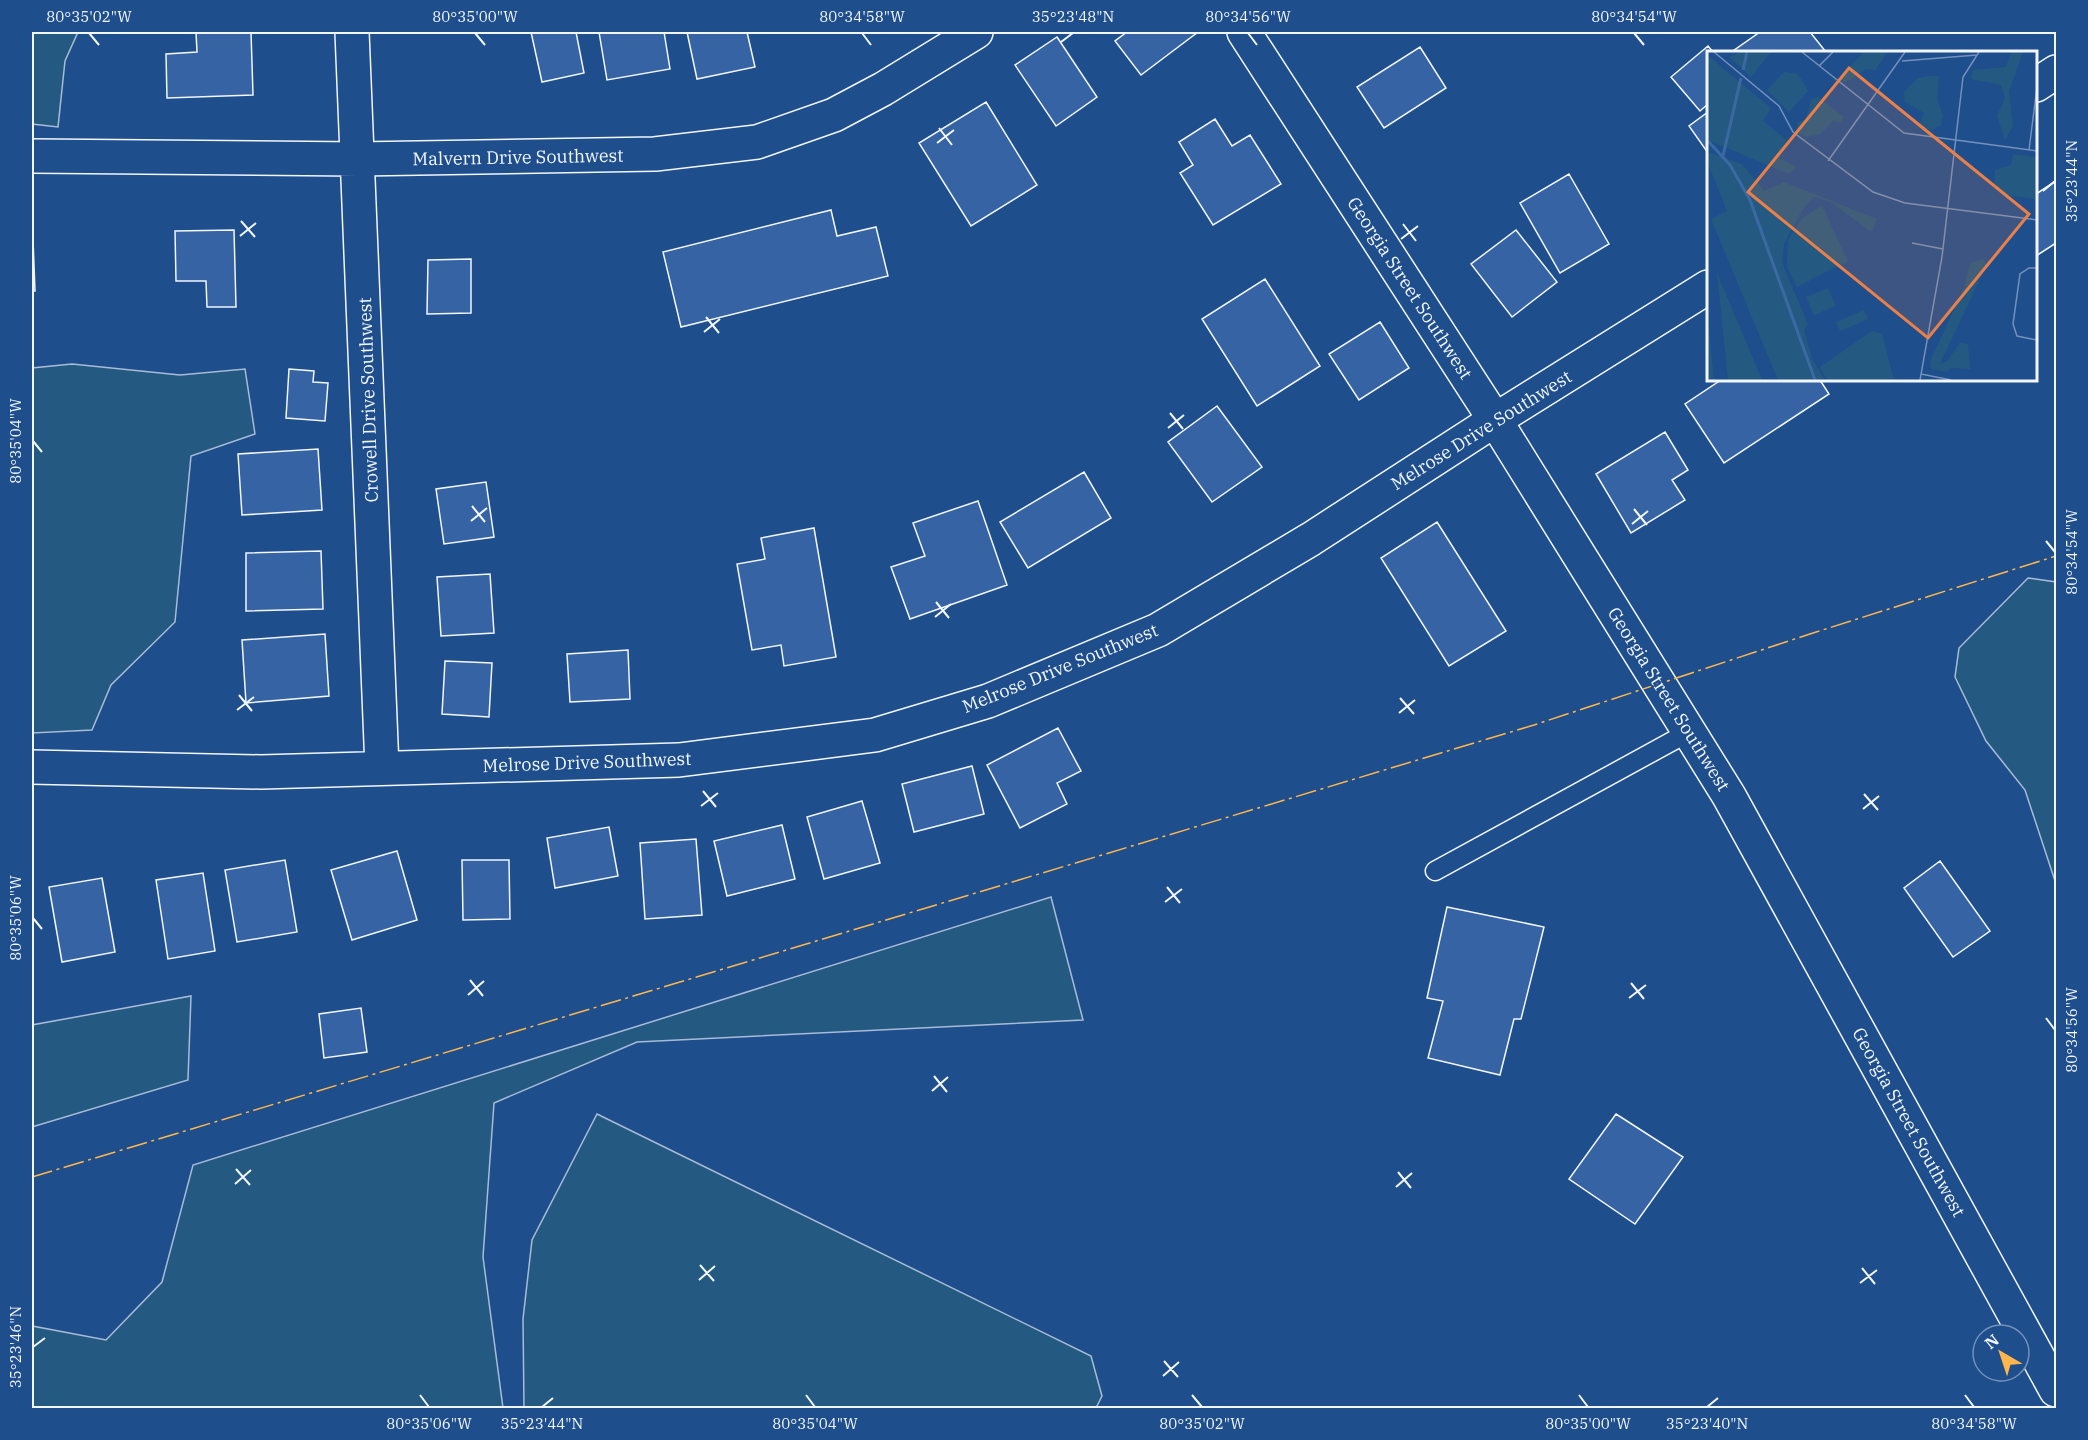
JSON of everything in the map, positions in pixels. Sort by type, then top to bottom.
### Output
[{"type":"street","name":"Crowell Drive Southwest","points":[[352,32],[382,768]]},
{"type":"street","name":"Malvern Drive Southwest","points":[[32,156],[358,159],[655,154],[758,142],[834,115],[883,89],[976,32]]},
{"type":"street","name":"Georgia Street Southwest","points":[[1244,32],[1495,420],[1729,796],[2056,1390]]},
{"type":"street","points":[[2037,84],[2056,72]]},
{"type":"street","name":"Melrose Drive Southwest","points":[[32,767],[261,772],[679,760],[876,735],[988,701],[1158,630],[1311,539],[1495,420],[1707,288]]},
{"type":"lane","points":[[1435,871],[1689,732]]},
{"type":"shaded area","points":[[32,32],[78,32],[65,61],[58,127],[32,124]]},
{"type":"shaded area","points":[[72,364],[180,375],[245,369],[255,434],[191,456],[175,622],[111,685],[92,730],[32,733],[32,368]]},
{"type":"shaded area","points":[[2028,578],[2056,582],[2056,884],[2025,790],[1986,741],[1955,677],[1959,648]]},
{"type":"shaded area","points":[[1051,897],[1083,1020],[637,1042],[494,1103],[483,1257],[503,1408],[32,1408],[32,1326],[106,1340],[162,1282],[193,1165]]},
{"type":"shaded area","points":[[191,996],[188,1080],[32,1127],[32,1025]]},
{"type":"shaded area","points":[[597,1114],[1091,1356],[1102,1396],[1096,1408],[524,1408],[523,1319],[532,1240]]},
{"type":"building","points":[[196,32],[251,32],[253,95],[167,98],[166,54],[197,52]]},
{"type":"building","points":[[531,32],[576,32],[584,73],[542,82]]},
{"type":"building","points":[[599,32],[664,32],[670,69],[607,80]]},
{"type":"building","points":[[687,32],[747,32],[755,67],[697,79]]},
{"type":"building","points":[[1127,32],[1198,32],[1141,75],[1115,41]]},
{"type":"building","points":[[1760,32],[1810,32],[1825,51],[1733,51]]},
{"type":"building","points":[[1057,37],[1097,97],[1056,126],[1015,65]]},
{"type":"building","points":[[1708,46],[1712,51],[1707,51],[1707,105],[1700,111],[1671,77]]},
{"type":"building","points":[[1420,47],[1446,88],[1384,128],[1357,87]]},
{"type":"building","points":[[986,102],[1037,185],[971,226],[919,143]]},
{"type":"building","points":[[1707,113],[1707,152],[1689,126]]},
{"type":"building","points":[[1215,119],[1232,146],[1250,135],[1281,184],[1213,225],[1180,173],[1193,165],[1179,142]]},
{"type":"building","points":[[1569,174],[1609,244],[1560,273],[1520,203]]},
{"type":"building","points":[[2056,181],[2056,243],[2037,255],[2037,193]]},
{"type":"building","points":[[831,210],[837,236],[876,227],[888,276],[681,327],[663,252]]},
{"type":"building","points":[[32,214],[35,291],[32,291]]},
{"type":"building","points":[[234,230],[236,307],[207,307],[206,281],[176,281],[175,231]]},
{"type":"building","points":[[1516,230],[1557,282],[1512,317],[1471,264]]},
{"type":"building","points":[[471,259],[471,313],[427,314],[428,260]]},
{"type":"building","points":[[1265,279],[1320,366],[1257,406],[1202,319]]},
{"type":"building","points":[[1380,322],[1409,368],[1359,400],[1329,354]]},
{"type":"building","points":[[289,369],[314,371],[313,382],[328,383],[325,421],[286,418]]},
{"type":"building","points":[[1720,381],[1821,381],[1829,394],[1724,463],[1685,404]]},
{"type":"building","points":[[1217,406],[1262,467],[1212,502],[1168,442]]},
{"type":"building","points":[[1665,432],[1688,470],[1672,480],[1685,500],[1631,533],[1596,474]]},
{"type":"building","points":[[318,449],[322,510],[242,515],[238,454]]},
{"type":"building","points":[[1084,472],[1111,518],[1028,568],[1000,522]]},
{"type":"building","points":[[486,482],[494,537],[444,544],[436,489]]},
{"type":"building","points":[[978,501],[1007,585],[910,619],[891,567],[925,556],[913,523]]},
{"type":"building","points":[[1437,522],[1506,631],[1449,666],[1381,558]]},
{"type":"building","points":[[814,528],[836,657],[784,666],[781,645],[752,650],[737,564],[765,559],[761,538]]},
{"type":"building","points":[[321,551],[323,609],[246,611],[246,553]]},
{"type":"building","points":[[490,574],[494,633],[441,636],[437,577]]},
{"type":"building","points":[[325,634],[329,696],[246,703],[242,640]]},
{"type":"building","points":[[628,650],[630,699],[570,702],[567,654]]},
{"type":"building","points":[[445,661],[492,663],[489,717],[442,714]]},
{"type":"building","points":[[1058,728],[1081,771],[1057,783],[1067,804],[1020,828],[987,765]]},
{"type":"building","points":[[972,766],[984,814],[914,832],[902,784]]},
{"type":"building","points":[[862,801],[880,863],[824,879],[807,817]]},
{"type":"building","points":[[782,825],[795,879],[727,896],[714,841]]},
{"type":"building","points":[[609,827],[618,876],[555,888],[547,838]]},
{"type":"building","points":[[696,839],[702,915],[645,919],[640,843]]},
{"type":"building","points":[[397,851],[417,920],[352,940],[331,870]]},
{"type":"building","points":[[285,860],[297,932],[237,942],[225,870]]},
{"type":"building","points":[[462,860],[509,860],[510,919],[463,920]]},
{"type":"building","points":[[1940,861],[1990,931],[1953,957],[1904,888]]},
{"type":"building","points":[[203,873],[215,951],[168,959],[156,880]]},
{"type":"building","points":[[102,878],[115,952],[62,962],[49,887]]},
{"type":"building","points":[[1447,907],[1544,927],[1521,1019],[1514,1019],[1500,1075],[1428,1058],[1443,1001],[1427,998]]},
{"type":"building","points":[[361,1008],[367,1052],[324,1058],[319,1014]]},
{"type":"building","points":[[1616,1114],[1683,1157],[1635,1224],[1569,1179]]},
{"type":"power","points":[[32,1177],[1534,725],[2056,556]]}]
